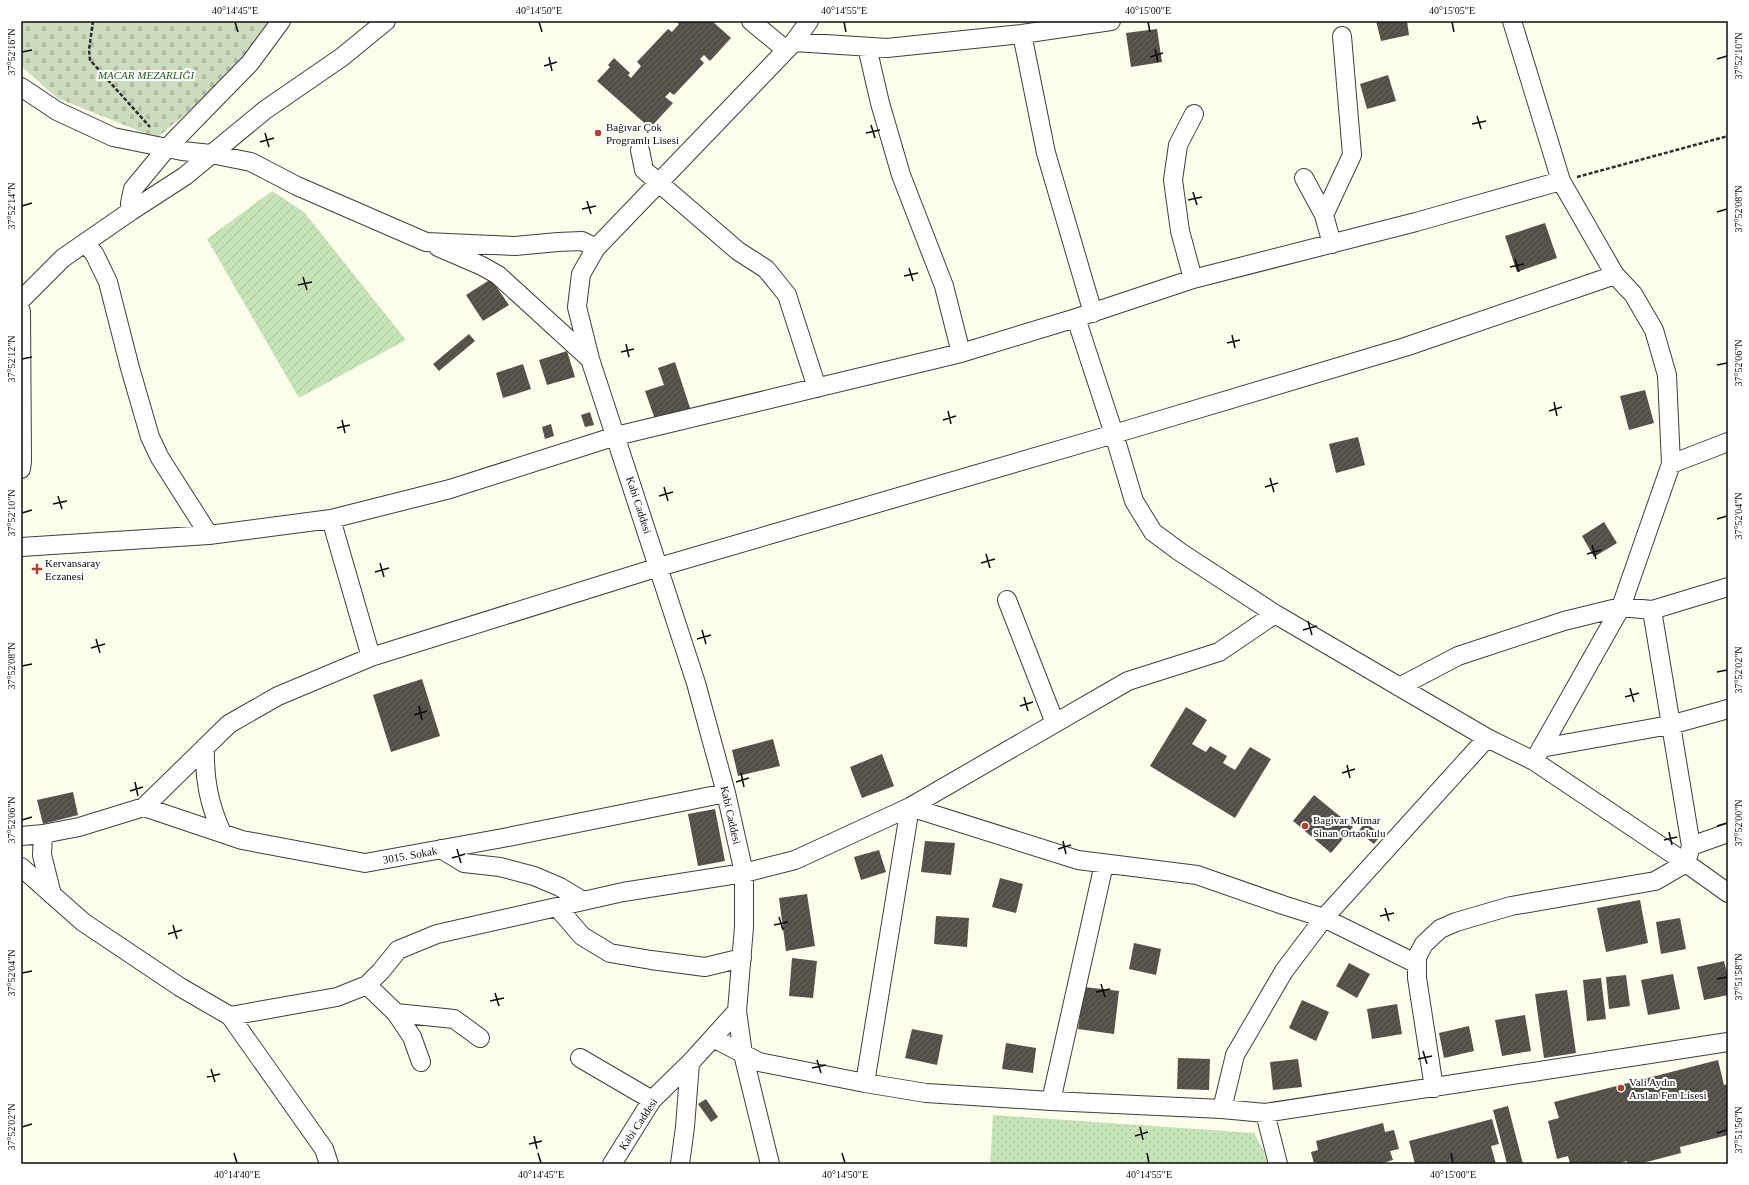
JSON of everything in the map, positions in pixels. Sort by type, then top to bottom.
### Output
[{"type":"street","points":[[131,211],[130,203],[133,189],[167,148],[250,63],[280,21]]},
{"type":"street","points":[[21,300],[63,258],[185,176],[265,110],[342,57],[386,21]]},
{"type":"street","points":[[751,21],[790,46],[886,48],[1022,34],[1111,21]]},
{"type":"street","name":"Kabi Caddesi","points":[[612,1164],[652,1100],[690,1063],[737,1011],[744,927],[744,873],[726,793],[696,683],[590,359],[577,307],[581,274],[596,248],[790,46],[809,21]]},
{"type":"street","points":[[1512,21],[1561,181],[1615,275],[1633,294],[1654,330],[1667,375],[1671,464],[1621,607],[1537,754]]},
{"type":"street","points":[[1022,34],[1046,153],[1093,313]]},
{"type":"street","points":[[1324,215],[1352,155],[1342,36]]},
{"type":"street","points":[[867,47],[880,103],[901,175],[944,286],[960,353]]},
{"type":"street","points":[[21,87],[57,111],[113,137],[251,162],[297,186],[482,266],[498,275],[590,359]]},
{"type":"street","points":[[1193,278],[1180,232],[1173,180],[1178,145],[1194,114]]},
{"type":"street","points":[[640,150],[644,170],[738,251],[766,269],[787,295],[817,388]]},
{"type":"street","points":[[1304,178],[1324,215],[1332,244]]},
{"type":"street","points":[[21,547],[209,535],[331,519],[450,489],[616,436],[960,353],[1093,313],[1193,278],[1416,222],[1561,181]]},
{"type":"street","points":[[426,242],[516,246],[582,241],[596,248]]},
{"type":"street","points":[[86,243],[103,269],[113,296],[130,368],[150,437],[160,458],[209,535]]},
{"type":"street","points":[[21,836],[43,834],[79,827],[144,807],[229,724],[278,696],[370,657],[659,567],[1405,347],[1615,275]]},
{"type":"street","points":[[21,311],[21,469]]},
{"type":"street","points":[[1076,318],[1134,501],[1152,532],[1275,614],[1487,738],[1537,754],[1728,893]]},
{"type":"street","points":[[1671,464],[1728,442]]},
{"type":"street","points":[[331,519],[370,657]]},
{"type":"street","points":[[1399,687],[1458,656],[1564,621],[1621,607],[1652,610],[1728,587]]},
{"type":"street","points":[[1007,600],[1055,723]]},
{"type":"street","points":[[1434,1088],[1417,978],[1417,957],[1424,944],[1440,929],[1456,922],[1511,906],[1655,881],[1686,863],[1691,846],[1652,610]]},
{"type":"street","points":[[230,1016],[338,997],[367,984],[381,971],[398,950],[437,934],[623,892],[744,873],[795,860],[910,807],[1128,681],[1219,652],[1275,614]]},
{"type":"street","points":[[1537,754],[1670,725],[1728,709]]},
{"type":"street","points":[[1222,1109],[1235,1055],[1284,971],[1324,918],[1487,738]]},
{"type":"street","points":[[205,747],[206,781],[212,810],[222,834]]},
{"type":"street","name":"3015. Sokak","points":[[144,807],[242,840],[365,863],[726,793]]},
{"type":"street","points":[[910,807],[1078,860],[1197,875],[1324,918],[1417,964]]},
{"type":"street","points":[[865,1083],[910,807]]},
{"type":"street","points":[[1691,846],[1728,833]]},
{"type":"street","points":[[43,834],[42,855],[52,895]]},
{"type":"street","points":[[441,849],[464,863],[500,867],[534,876],[560,887],[583,901]]},
{"type":"street","points":[[1051,1101],[1104,864]]},
{"type":"street","points":[[21,867],[83,922],[180,987],[230,1016],[324,1149],[329,1164]]},
{"type":"street","points":[[557,907],[582,936],[610,953],[704,967],[742,958]]},
{"type":"street","points":[[367,984],[396,1013],[412,1036],[421,1062]]},
{"type":"street","points":[[737,1011],[743,1054],[770,1164]]},
{"type":"street","points":[[396,1013],[454,1020],[480,1038]]},
{"type":"street","points":[[713,1038],[759,1062],[865,1083],[926,1093],[1051,1101],[1222,1109],[1265,1113],[1728,1042]]},
{"type":"street","points":[[580,1058],[652,1100]]},
{"type":"street","points":[[680,1164],[685,1128],[690,1063]]},
{"type":"street","points":[[1265,1113],[1278,1164]]},
{"type":"path","points":[[93,21],[89,50],[90,60],[150,127]]},
{"type":"path","points":[[1561,181],[1728,136]]},
{"type":"green space","name":"MACAR MEZARLIĞI","points":[[21,21],[270,21],[228,78],[157,138],[57,98],[21,66]]},
{"type":"green space","points":[[272,191],[304,212],[406,340],[299,398],[207,239]]},
{"type":"green space","points":[[993,1115],[1254,1133],[1264,1151],[1267,1164],[990,1164]]},
{"type":"building","points":[[676,21],[712,21],[731,38],[710,61],[704,55],[700,59],[704,63],[674,95],[670,92],[665,97],[673,103],[650,128],[597,81],[610,67],[608,65],[614,58],[630,73],[628,75],[631,78],[641,66],[637,62],[668,29],[672,32],[679,24]]},
{"type":"building","points":[[1376,21],[1407,21],[1409,35],[1381,41]]},
{"type":"building","points":[[1157,29],[1162,62],[1131,67],[1126,33]]},
{"type":"building","points":[[1388,75],[1396,101],[1367,109],[1360,84]]},
{"type":"building","points":[[1545,223],[1557,258],[1517,272],[1505,236]]},
{"type":"building","points":[[491,279],[509,305],[483,321],[466,295]]},
{"type":"building","points":[[469,334],[475,341],[439,371],[433,364]]},
{"type":"building","points":[[567,351],[575,377],[547,385],[539,360]]},
{"type":"building","points":[[675,362],[691,411],[656,422],[645,391],[664,385],[658,368]]},
{"type":"building","points":[[523,364],[531,389],[503,398],[496,373]]},
{"type":"building","points":[[1645,390],[1654,423],[1629,430],[1620,396]]},
{"type":"building","points":[[590,412],[594,425],[585,427],[581,415]]},
{"type":"building","points":[[551,424],[554,436],[545,439],[542,427]]},
{"type":"building","points":[[1358,437],[1365,465],[1336,473],[1329,444]]},
{"type":"building","points":[[1604,522],[1617,543],[1594,557],[1582,536]]},
{"type":"building","points":[[422,679],[440,736],[391,752],[373,695]]},
{"type":"building","points":[[1186,707],[1207,720],[1192,744],[1206,752],[1210,746],[1227,756],[1223,763],[1235,770],[1250,747],[1271,759],[1235,818],[1150,766]]},
{"type":"building","points":[[773,739],[780,766],[738,776],[732,750]]},
{"type":"building","points":[[882,754],[894,786],[862,798],[850,767]]},
{"type":"building","points":[[73,792],[78,815],[43,824],[37,800]]},
{"type":"building","points":[[1314,795],[1353,827],[1331,853],[1293,821]]},
{"type":"building","points":[[715,809],[725,861],[698,866],[688,814]]},
{"type":"building","points":[[1365,822],[1381,835],[1374,844],[1358,832]]},
{"type":"building","points":[[925,841],[955,843],[951,875],[921,872]]},
{"type":"building","points":[[879,850],[886,872],[861,880],[854,857]]},
{"type":"building","points":[[1000,878],[1023,884],[1016,913],[992,907]]},
{"type":"building","points":[[807,894],[815,946],[786,951],[779,898]]},
{"type":"building","points":[[1640,900],[1648,943],[1606,952],[1597,908]]},
{"type":"building","points":[[936,916],[969,918],[967,947],[934,944]]},
{"type":"building","points":[[1680,918],[1686,949],[1661,954],[1656,922]]},
{"type":"building","points":[[1134,943],[1161,949],[1156,975],[1129,969]]},
{"type":"building","points":[[792,958],[817,961],[813,998],[789,996]]},
{"type":"building","points":[[1724,961],[1728,977],[1728,995],[1704,1000],[1697,967]]},
{"type":"building","points":[[1349,963],[1370,974],[1357,998],[1336,986]]},
{"type":"building","points":[[1673,974],[1680,1009],[1648,1015],[1641,980]]},
{"type":"building","points":[[1626,975],[1630,1006],[1609,1009],[1606,977]]},
{"type":"building","points":[[1601,978],[1606,1019],[1587,1021],[1583,980]]},
{"type":"building","points":[[1084,987],[1119,991],[1114,1034],[1078,1029]]},
{"type":"building","points":[[1567,990],[1576,1053],[1544,1058],[1535,994]]},
{"type":"building","points":[[1302,1000],[1329,1012],[1316,1041],[1289,1028]]},
{"type":"building","points":[[1397,1004],[1402,1034],[1372,1039],[1367,1009]]},
{"type":"building","points":[[1525,1015],[1531,1051],[1502,1056],[1495,1020]]},
{"type":"building","points":[[1469,1026],[1474,1051],[1444,1058],[1439,1033]]},
{"type":"building","points":[[912,1029],[943,1035],[937,1065],[905,1058]]},
{"type":"building","points":[[1006,1043],[1036,1048],[1033,1073],[1002,1069]]},
{"type":"building","points":[[1178,1058],[1210,1059],[1209,1090],[1177,1089]]},
{"type":"building","points":[[1298,1059],[1302,1087],[1273,1090],[1270,1062]]},
{"type":"building","points":[[1718,1060],[1724,1085],[1728,1084],[1728,1135],[1680,1147],[1681,1153],[1639,1164],[1627,1164],[1627,1161],[1616,1164],[1570,1164],[1568,1156],[1557,1159],[1548,1121],[1559,1118],[1554,1102]]},
{"type":"building","points":[[706,1099],[718,1117],[711,1122],[698,1104]]},
{"type":"building","points":[[1508,1106],[1523,1164],[1507,1164],[1493,1110]]},
{"type":"building","points":[[1492,1119],[1499,1144],[1491,1146],[1496,1164],[1415,1164],[1409,1141]]},
{"type":"building","points":[[1383,1123],[1385,1132],[1394,1130],[1399,1149],[1390,1151],[1393,1160],[1379,1164],[1314,1164],[1311,1152],[1318,1150],[1316,1141]]},
{"type":"place","name":"Bağıvar Çok Programlı Lisesi","points":[[598,133]]},
{"type":"place","name":"Kervansaray Eczanesi","points":[[37,569]]},
{"type":"place","name":"Bagivar Mimar Sinan Ortaokulu","points":[[1305,826]]},
{"type":"place","name":"Vali Aydın Arslan Fen Lisesi","points":[[1621,1088]]}]
